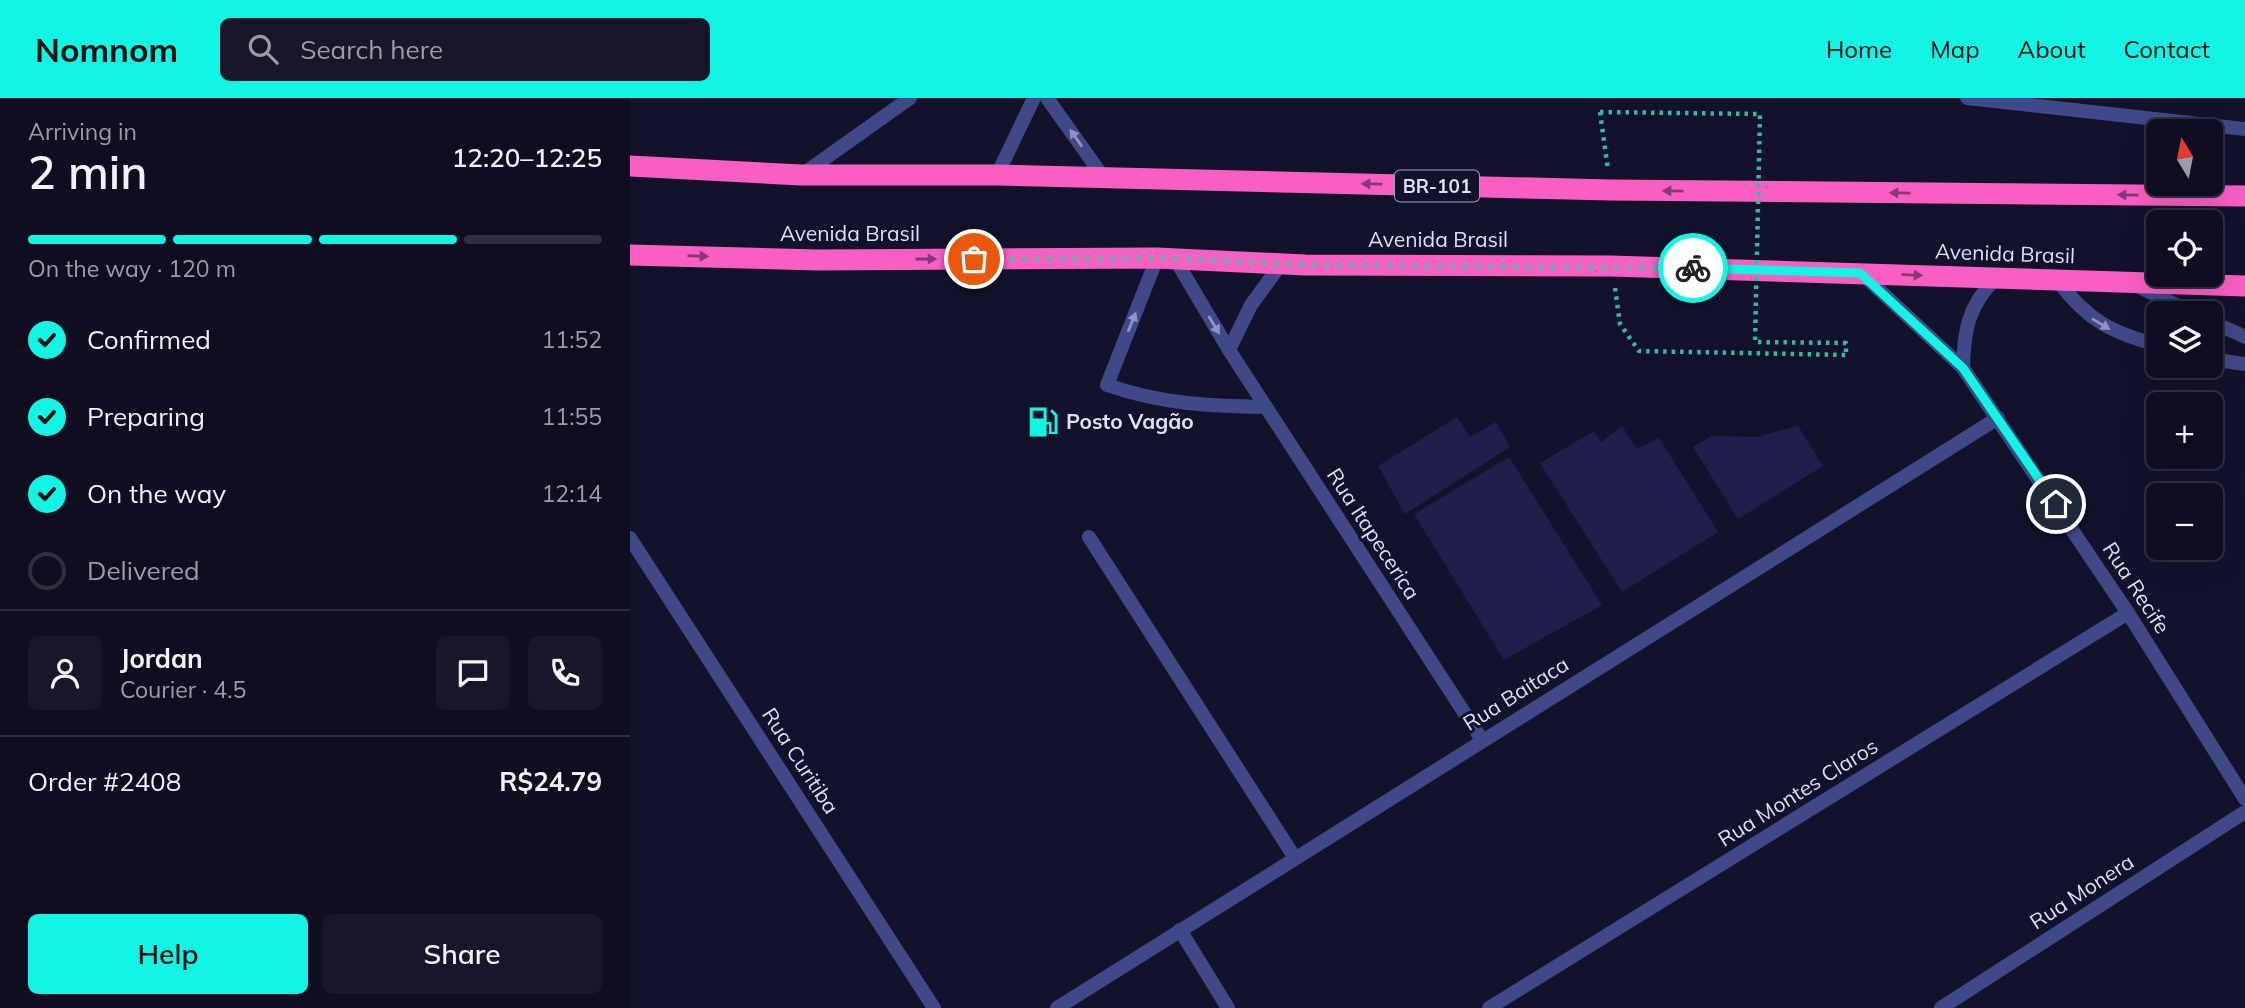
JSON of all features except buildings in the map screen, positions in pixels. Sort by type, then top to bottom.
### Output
[{"type":"highway","name":"BR-101","points":[[630,166],[801,175],[998,175],[1611,190],[2245,196]]},
{"type":"highway","name":"Avenida Brasil","points":[[630,255],[818,260],[1166,258],[1281,264],[1611,266],[2245,286]]},
{"type":"street","points":[[801,175],[910,98]]},
{"type":"street","points":[[998,175],[1034,98]]},
{"type":"street","points":[[1047,98],[1104,178]]},
{"type":"street","points":[[1967,98],[2245,129]]},
{"type":"street","points":[[1166,258],[1107,385],[1148,399],[1197,406],[1266,407]]},
{"type":"street","name":"Rua Itapecerica","points":[[1166,258],[1229,350],[1482,740]]},
{"type":"street","points":[[1229,350],[1251,305],[1281,264]]},
{"type":"street","name":"Rua Recife","points":[[1860,273],[1963,368],[2128,613],[2245,799]]},
{"type":"street","points":[[1963,368],[1964,330],[1981,293],[1995,279]]},
{"type":"street","points":[[2058,281],[2085,314],[2133,339],[2146,342]]},
{"type":"street","points":[[2131,283],[2168,301]]},
{"type":"street","points":[[2223,327],[2245,337]]},
{"type":"street","points":[[2223,361],[2245,364]]},
{"type":"street","name":"Rua Baitaca","points":[[1058,1008],[1998,418]]},
{"type":"street","points":[[1089,537],[1295,858]]},
{"type":"street","name":"Rua Curitiba","points":[[630,538],[934,1008]]},
{"type":"street","name":"Rua Montes Claros","points":[[1489,1008],[2128,613]]},
{"type":"street","name":"Rua Monera","points":[[1941,1008],[2245,812]]},
{"type":"street","points":[[1180,930],[1228,1008]]},
{"type":"path","points":[[1611,190],[1600,112],[1760,114],[1755,342],[1846,344],[1846,355],[1639,351],[1620,324],[1611,266]]},
{"type":"way so far","points":[[974,259],[1175,258],[1305,265],[1387,263],[1693,268]]},
{"type":"place","name":"Posto Vagão","points":[[1043,422]]},
{"type":"route","points":[[1693,268],[1860,273],[1963,368],[2056,504]]}]
